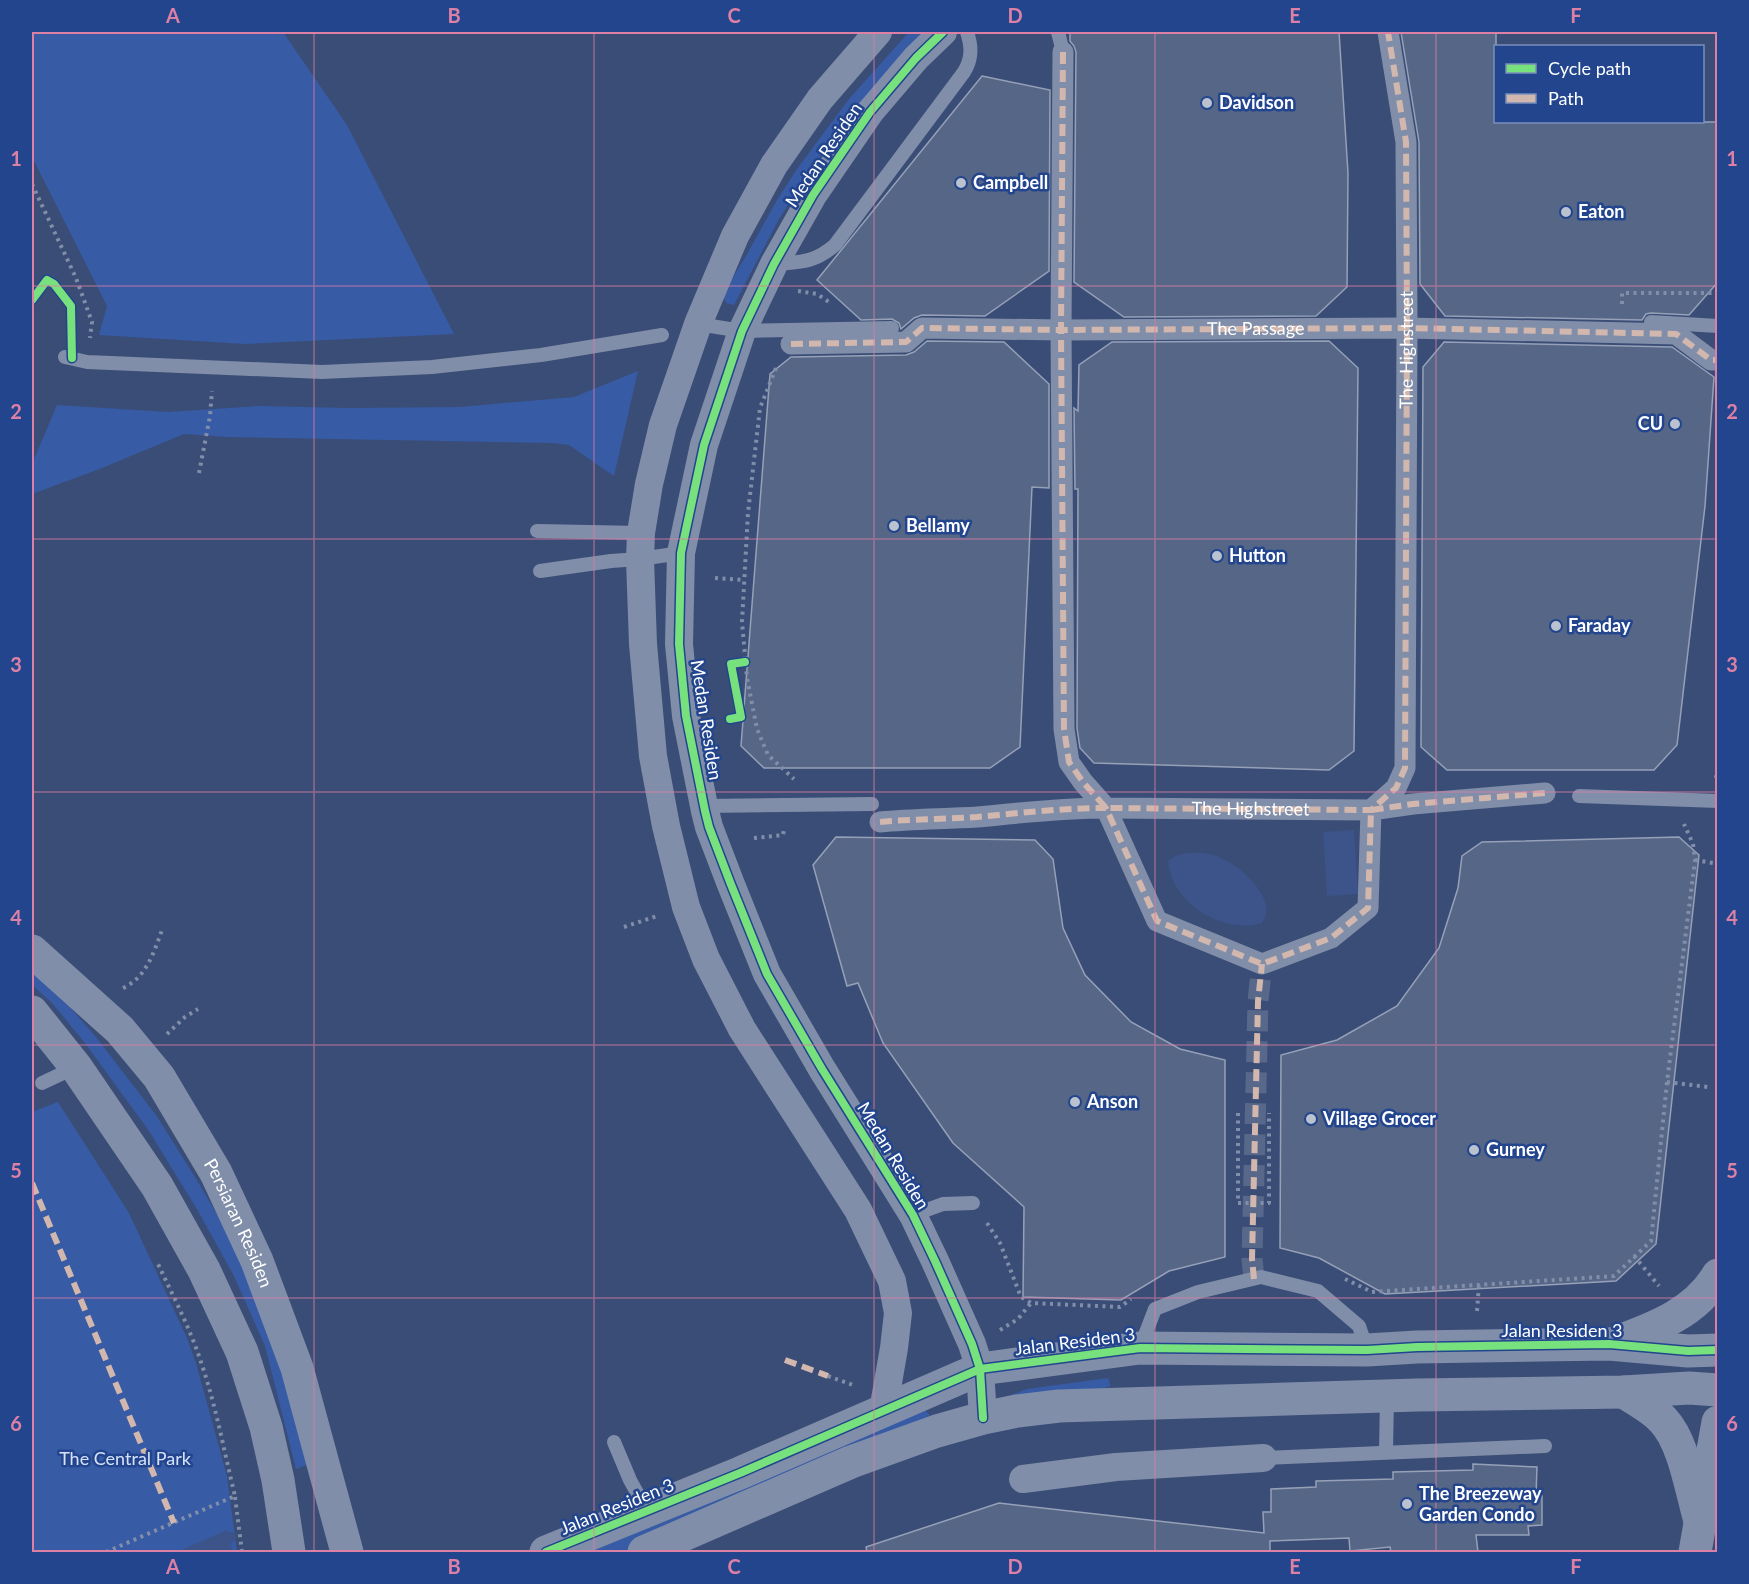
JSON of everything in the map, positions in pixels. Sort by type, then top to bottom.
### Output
[{"type":"street","name":"Medan Residen","points":[[878,32],[820,99],[774,165],[735,236],[698,324],[663,425],[649,484],[641,546],[643,644],[653,756],[666,826],[686,907],[706,960],[742,1029],[858,1209],[892,1281],[898,1313],[883,1411]]},
{"type":"street","name":"Medan Residen","points":[[943,32],[916,58],[870,112],[813,195],[774,264],[742,331],[704,445],[681,553],[679,644],[686,716],[709,827],[729,882],[767,974],[822,1070],[913,1215],[936,1261],[968,1334],[980,1369],[983,1418]]},
{"type":"street","name":"The Highstreet","points":[[876,813],[933,818],[975,817],[1066,808],[1371,810],[1396,788],[1405,768],[1406,142],[1388,32]]},
{"type":"street","points":[[1060,42],[1064,729],[1069,762],[1106,808],[1157,921],[1262,964],[1331,938],[1368,908],[1371,810],[1413,804],[1545,794]]},
{"type":"street","name":"The Passage","points":[[791,344],[906,342],[922,328],[1061,330],[1407,328],[1676,334],[1711,360],[1718,360]]},
{"type":"street","name":"Persiaran Residen","points":[[32,951],[120,1030],[159,1077],[216,1173],[257,1261],[297,1368],[347,1552]]},
{"type":"street","points":[[32,1012],[76,1067],[158,1186],[204,1270],[242,1352],[266,1427],[278,1480],[289,1552]]},
{"type":"street","points":[[1609,1344],[1669,1321],[1692,1305],[1712,1285],[1718,1275]]},
{"type":"street","name":"Jalan Residen 3","points":[[546,1552],[648,1512],[980,1369],[1140,1348],[1367,1350],[1609,1344],[1689,1351],[1718,1350]]},
{"type":"street","points":[[644,1552],[851,1462],[936,1431],[983,1418],[1017,1412],[1059,1406],[1387,1396],[1624,1392],[1689,1388],[1718,1390]]},
{"type":"street","points":[[1624,1392],[1656,1414],[1670,1428],[1678,1441],[1700,1521]]},
{"type":"street","points":[[1695,1552],[1718,1422]]},
{"type":"street","points":[[1023,1479],[1116,1467],[1263,1458]]},
{"type":"lane","points":[[774,264],[805,261],[821,256],[835,245],[964,72],[970,61],[970,41],[967,32]]},
{"type":"lane","points":[[1651,322],[1718,326]]},
{"type":"lane","points":[[698,324],[742,331],[892,328]]},
{"type":"lane","points":[[65,357],[87,362],[322,372],[432,367],[542,355],[662,335]]},
{"type":"lane","points":[[537,531],[681,553]]},
{"type":"lane","points":[[540,571],[611,561],[641,546]]},
{"type":"lane","points":[[1579,796],[1718,801]]},
{"type":"lane","points":[[705,806],[876,813]]},
{"type":"lane","points":[[42,1083],[76,1067]]},
{"type":"lane","points":[[913,1215],[943,1204],[973,1203]]},
{"type":"lane","points":[[1140,1348],[1155,1310],[1198,1292],[1261,1277],[1318,1291],[1359,1326],[1367,1350]]},
{"type":"lane","points":[[1386,1452],[1387,1396]]},
{"type":"lane","points":[[614,1443],[630,1480],[648,1512]]},
{"type":"lane","points":[[1263,1458],[1545,1446]]},
{"type":"path","points":[[32,184],[76,278],[92,322],[87,362]]},
{"type":"path","points":[[791,344],[781,355],[760,408],[748,513],[742,662],[757,729],[764,747],[768,755],[794,780]]},
{"type":"path","points":[[199,472],[210,416],[213,368]]},
{"type":"path","points":[[715,578],[744,580]]},
{"type":"path","points":[[1341,1277],[1372,1292],[1614,1276],[1651,1240],[1667,1082],[1695,860],[1693,844],[1681,818]]},
{"type":"path","points":[[754,838],[783,835]]},
{"type":"path","points":[[1695,860],[1718,864]]},
{"type":"path","points":[[624,927],[659,915]]},
{"type":"path","points":[[114,992],[131,984],[142,973],[154,953],[162,930]]},
{"type":"path","points":[[162,1038],[185,1017],[198,1009]]},
{"type":"path","points":[[1667,1082],[1708,1087]]},
{"type":"path","points":[[1238,1113],[1238,1203],[1269,1203],[1269,1113]]},
{"type":"path","points":[[973,1203],[1000,1243],[1021,1297],[1031,1303],[1120,1307],[1139,1293]]},
{"type":"path","points":[[1634,1256],[1660,1288]]},
{"type":"path","points":[[156,1261],[189,1330],[201,1363],[235,1496],[242,1552]]},
{"type":"path","points":[[1477,1314],[1479,1284]]},
{"type":"path","points":[[991,1336],[1018,1318],[1031,1303]]},
{"type":"path","points":[[828,1376],[854,1386]]},
{"type":"path","points":[[106,1552],[235,1496]]},
{"type":"green space","points":[[32,32],[283,32],[347,125],[454,334],[245,344],[99,335],[107,306],[32,157]]},
{"type":"green space","points":[[909,32],[923,32],[832,139],[779,219],[734,305],[726,303],[722,295],[797,169],[849,99]]},
{"type":"green space","points":[[638,371],[614,476],[569,445],[552,443],[227,437],[184,434],[32,494],[32,464],[57,405],[168,412],[259,406],[460,407],[574,397]]},
{"type":"green space","points":[[32,970],[62,998],[96,1037],[156,1115],[221,1221],[263,1307],[309,1464],[296,1469],[265,1346],[233,1274],[198,1211],[149,1131],[85,1043],[52,1003],[32,985]]},
{"type":"green space","name":"The Central Park","points":[[58,1102],[129,1213],[187,1338],[227,1476],[237,1552],[32,1552],[32,1112]]},
{"type":"green space","points":[[1108,1378],[1111,1386],[1095,1391],[1008,1400],[1011,1395],[1027,1389]]},
{"type":"green space","points":[[925,1410],[930,1415],[924,1422],[624,1552],[585,1552]]},
{"type":"shaded area","points":[[1354,830],[1358,894],[1327,896],[1323,832]]},
{"type":"shaded area","points":[[1186,853],[1204,853],[1219,857],[1228,861],[1252,880],[1266,905],[1262,923],[1247,926],[1216,920],[1189,902],[1178,890],[1171,876],[1168,861]]},
{"type":"shaded area","points":[[227,1530],[233,1552],[177,1552]]},
{"type":"building","name":"Davidson","points":[[1070,32],[1339,32],[1348,173],[1347,287],[1316,316],[1124,317],[1074,282],[1076,52],[1070,41]]},
{"type":"building","name":"Eaton","points":[[1401,32],[1496,32],[1494,123],[1718,122],[1718,282],[1689,315],[1651,313],[1646,314],[1642,320],[1445,316],[1420,284],[1419,142]]},
{"type":"building","name":"Campbell","points":[[982,76],[1050,90],[1049,271],[985,316],[922,315],[914,318],[901,329],[899,323],[892,319],[861,320],[817,280]]},
{"type":"building","name":"Bellamy","points":[[927,341],[1004,342],[1049,384],[1049,488],[1032,487],[1020,747],[990,768],[764,768],[741,746],[770,374],[791,357],[906,355],[914,352]]},
{"type":"building","name":"Hutton","points":[[1329,341],[1358,368],[1354,751],[1329,770],[1094,763],[1080,748],[1077,728],[1078,489],[1075,489],[1074,408],[1078,411],[1079,365],[1112,342]]},
{"type":"building","name":"Faraday","points":[[1444,342],[1672,347],[1714,377],[1705,506],[1677,745],[1654,770],[1447,770],[1421,747],[1423,367]]},
{"type":"building","name":"Anson","points":[[836,837],[1035,840],[1053,859],[1063,928],[1085,975],[1131,1022],[1180,1049],[1225,1060],[1225,1257],[1169,1271],[1121,1300],[1023,1297],[1024,1207],[953,1143],[883,1043],[858,983],[847,986],[813,865]]},
{"type":"building","name":"Gurney","points":[[1679,837],[1699,855],[1656,1244],[1616,1281],[1385,1294],[1319,1258],[1280,1248],[1281,1055],[1337,1040],[1397,1006],[1439,948],[1458,888],[1462,856],[1482,842]]},
{"type":"building","points":[[1473,1464],[1537,1467],[1536,1496],[1542,1496],[1542,1525],[1528,1526],[1529,1535],[1476,1535],[1478,1552],[1391,1552],[1390,1547],[1350,1551],[1349,1538],[1270,1541],[1270,1552],[867,1552],[866,1547],[999,1503],[1264,1533],[1263,1512],[1271,1512],[1271,1489],[1316,1487],[1316,1481],[1393,1479],[1393,1472],[1473,1470]]},
{"type":"waterway","points":[[200,1552],[231,1537]]},
{"type":"tunnel","points":[[1254,1279],[1252,1259],[1258,1001],[1262,964]]},
{"type":"marked path","points":[[1063,52],[1061,330],[1064,729],[1069,762],[1106,808],[1371,810],[1396,788],[1405,768],[1406,142],[1388,32]]},
{"type":"marked path","points":[[791,344],[906,342],[922,328],[1061,330],[1407,328],[1676,334],[1711,360],[1718,360]]},
{"type":"marked path","points":[[880,822],[1106,808],[1157,921],[1262,964],[1331,938],[1368,908],[1371,810],[1413,804],[1545,793]]},
{"type":"marked path","points":[[1254,1279],[1252,1259],[1258,1001],[1262,964]]},
{"type":"marked path","points":[[32,1183],[174,1523]]},
{"type":"marked path","points":[[785,1360],[828,1376]]},
{"type":"cycle path","points":[[943,32],[916,58],[870,112],[813,195],[774,264],[742,331],[704,445],[681,553],[679,644],[686,716],[705,811],[730,882],[767,974],[822,1069],[913,1215],[935,1261],[972,1344],[980,1369],[983,1418]]},
{"type":"cycle path","points":[[32,300],[47,280],[54,284],[71,306],[72,358]]},
{"type":"cycle path","points":[[730,719],[741,717],[731,664],[745,662]]},
{"type":"cycle path","points":[[546,1552],[740,1473],[980,1369],[1140,1348],[1367,1350],[1609,1344],[1688,1351],[1718,1350]]},
{"type":"place","name":"Davidson","points":[[1207,103]]},
{"type":"place","name":"Campbell","points":[[961,183]]},
{"type":"place","name":"Eaton","points":[[1566,212]]},
{"type":"place","name":"CU","points":[[1675,424]]},
{"type":"place","name":"Bellamy","points":[[894,526]]},
{"type":"place","name":"Hutton","points":[[1217,556]]},
{"type":"place","name":"Faraday","points":[[1556,626]]},
{"type":"place","name":"Anson","points":[[1075,1102]]},
{"type":"place","name":"Village Grocer","points":[[1311,1119]]},
{"type":"place","name":"Gurney","points":[[1474,1150]]},
{"type":"place","name":"The Breezeway Garden Condo","points":[[1407,1504]]}]
